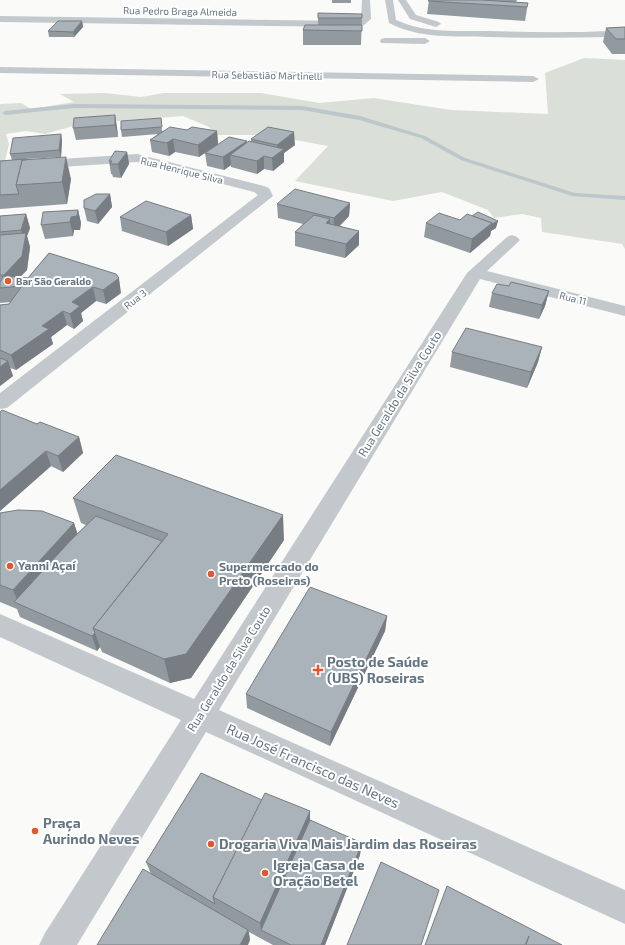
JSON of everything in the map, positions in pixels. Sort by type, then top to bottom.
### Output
[{"type":"street","name":"Rua Pedro Braga Almeida","points":[[0,19],[361,23],[366,19],[366,0]]},
{"type":"street","points":[[389,0],[392,21],[406,28],[434,33],[553,36],[608,34]]},
{"type":"street","points":[[402,0],[413,17],[429,23],[517,35]]},
{"type":"street","points":[[385,40],[542,42],[553,36]]},
{"type":"street","name":"Rua Sebastião Martinelli","points":[[1,74],[533,79]]},
{"type":"street","name":"Rua Henrique Silva","points":[[0,167],[137,158],[259,189],[266,193]]},
{"type":"street","name":"Rua 3","points":[[0,403],[264,198],[266,193]]},
{"type":"street","name":"Rua Geraldo da Silva Couto","points":[[57,945],[475,273],[512,240]]},
{"type":"street","name":"Rua 11","points":[[475,273],[625,311]]},
{"type":"street","name":"Rua José Francisco das Neves","points":[[0,625],[625,907]]},
{"type":"shaded area","points":[[584,58],[625,60],[625,249],[622,244],[542,232],[541,218],[522,214],[494,218],[488,210],[442,192],[393,201],[295,181],[328,146],[268,135],[217,135],[209,127],[183,116],[80,124],[45,134],[26,131],[6,134],[9,144],[5,161],[0,162],[0,104],[21,103],[31,109],[74,102],[60,94],[105,93],[141,97],[164,93],[261,93],[319,103],[374,98],[451,110],[548,114],[545,73]]},
{"type":"building","points":[[482,0],[528,3],[527,7],[428,1]]},
{"type":"building","points":[[318,13],[362,14],[362,18],[318,18]]},
{"type":"building","points":[[58,21],[82,21],[73,32],[48,31]]},
{"type":"building","points":[[305,25],[362,25],[362,31],[303,30]]},
{"type":"building","points":[[625,27],[625,39],[616,39],[606,28]]},
{"type":"building","points":[[115,115],[115,125],[73,128],[74,118]]},
{"type":"building","points":[[161,118],[162,127],[121,130],[121,121]]},
{"type":"building","points":[[170,127],[187,130],[192,127],[217,131],[198,145],[173,139],[167,143],[150,140]]},
{"type":"building","points":[[268,127],[294,132],[277,145],[251,139]]},
{"type":"building","points":[[61,134],[59,150],[10,154],[13,138]]},
{"type":"building","points":[[229,137],[247,141],[223,157],[205,153]]},
{"type":"building","points":[[249,141],[284,149],[272,158],[264,156],[257,161],[230,155]]},
{"type":"building","points":[[115,151],[127,152],[118,164],[110,164],[112,161],[109,161]]},
{"type":"building","points":[[66,157],[62,182],[16,185],[22,160]]},
{"type":"building","points":[[26,159],[22,160],[16,185],[19,194],[0,195],[0,161]]},
{"type":"building","points":[[295,189],[350,203],[334,218],[277,204]]},
{"type":"building","points":[[96,194],[110,194],[95,211],[84,208],[84,200]]},
{"type":"building","points":[[146,201],[191,215],[166,232],[120,217]]},
{"type":"building","points":[[78,210],[77,216],[71,217],[70,222],[41,225],[43,212]]},
{"type":"building","points":[[478,212],[498,221],[492,224],[472,216]]},
{"type":"building","points":[[439,213],[460,220],[467,214],[492,223],[472,239],[426,223]]},
{"type":"building","points":[[26,214],[21,230],[0,232],[0,216]]},
{"type":"building","points":[[314,215],[330,219],[326,223],[359,231],[346,244],[295,232]]},
{"type":"building","points":[[26,233],[22,256],[4,275],[0,275],[0,235]]},
{"type":"building","points":[[49,253],[116,274],[119,278],[103,290],[93,287],[72,302],[80,306],[70,314],[63,311],[42,326],[49,329],[11,355],[0,350],[0,305],[9,304],[22,286],[0,288],[0,281],[3,276],[28,278]]},
{"type":"building","points":[[511,282],[549,291],[542,305],[492,293],[497,284],[509,286]]},
{"type":"building","points":[[466,328],[542,347],[531,372],[452,352]]},
{"type":"building","points":[[0,358],[8,361],[0,367]]},
{"type":"building","points":[[2,410],[37,424],[40,422],[79,437],[58,456],[46,451],[0,490],[0,412]]},
{"type":"building","name":"Supermercado do Preto (Roseiras)","points":[[116,455],[283,515],[186,654],[164,659],[93,628],[168,534],[73,498]]},
{"type":"building","points":[[18,510],[42,511],[74,523],[13,590],[0,585],[0,513]]},
{"type":"building","points":[[96,516],[162,541],[93,628],[95,633],[92,636],[14,602],[71,540]]},
{"type":"building","name":"Posto de Saúde (UBS) Roseiras","points":[[310,587],[387,616],[331,732],[246,694]]},
{"type":"building","name":"Drogaria Viva Mais Jardim das Roseiras","points":[[201,773],[262,800],[213,897],[215,904],[146,862]]},
{"type":"building","name":"Igreja Casa de Oração Betel","points":[[265,793],[310,811],[260,923],[213,897]]},
{"type":"building","points":[[310,820],[362,843],[321,945],[291,945],[261,930]]},
{"type":"building","points":[[381,862],[439,890],[421,945],[347,945]]},
{"type":"building","points":[[143,869],[248,930],[240,945],[97,945]]},
{"type":"building","points":[[447,886],[562,945],[526,945],[529,936],[525,945],[425,945]]},
{"type":"waterway","points":[[5,113],[74,106],[302,108],[360,118],[423,137],[463,159],[574,195],[625,198]]},
{"type":"place","name":"Bar São Geraldo","points":[[8,281]]},
{"type":"place","name":"Yanni Açaí","points":[[10,566]]},
{"type":"place","name":"Supermercado do Preto (Roseiras)","points":[[211,574]]},
{"type":"place","name":"Posto de Saúde (UBS) Roseiras","points":[[318,670]]},
{"type":"place","name":"Praça Aurindo Neves","points":[[35,831]]},
{"type":"place","name":"Drogaria Viva Mais Jardim das Roseiras","points":[[211,844]]},
{"type":"place","name":"Igreja Casa de Oração Betel","points":[[265,873]]}]
